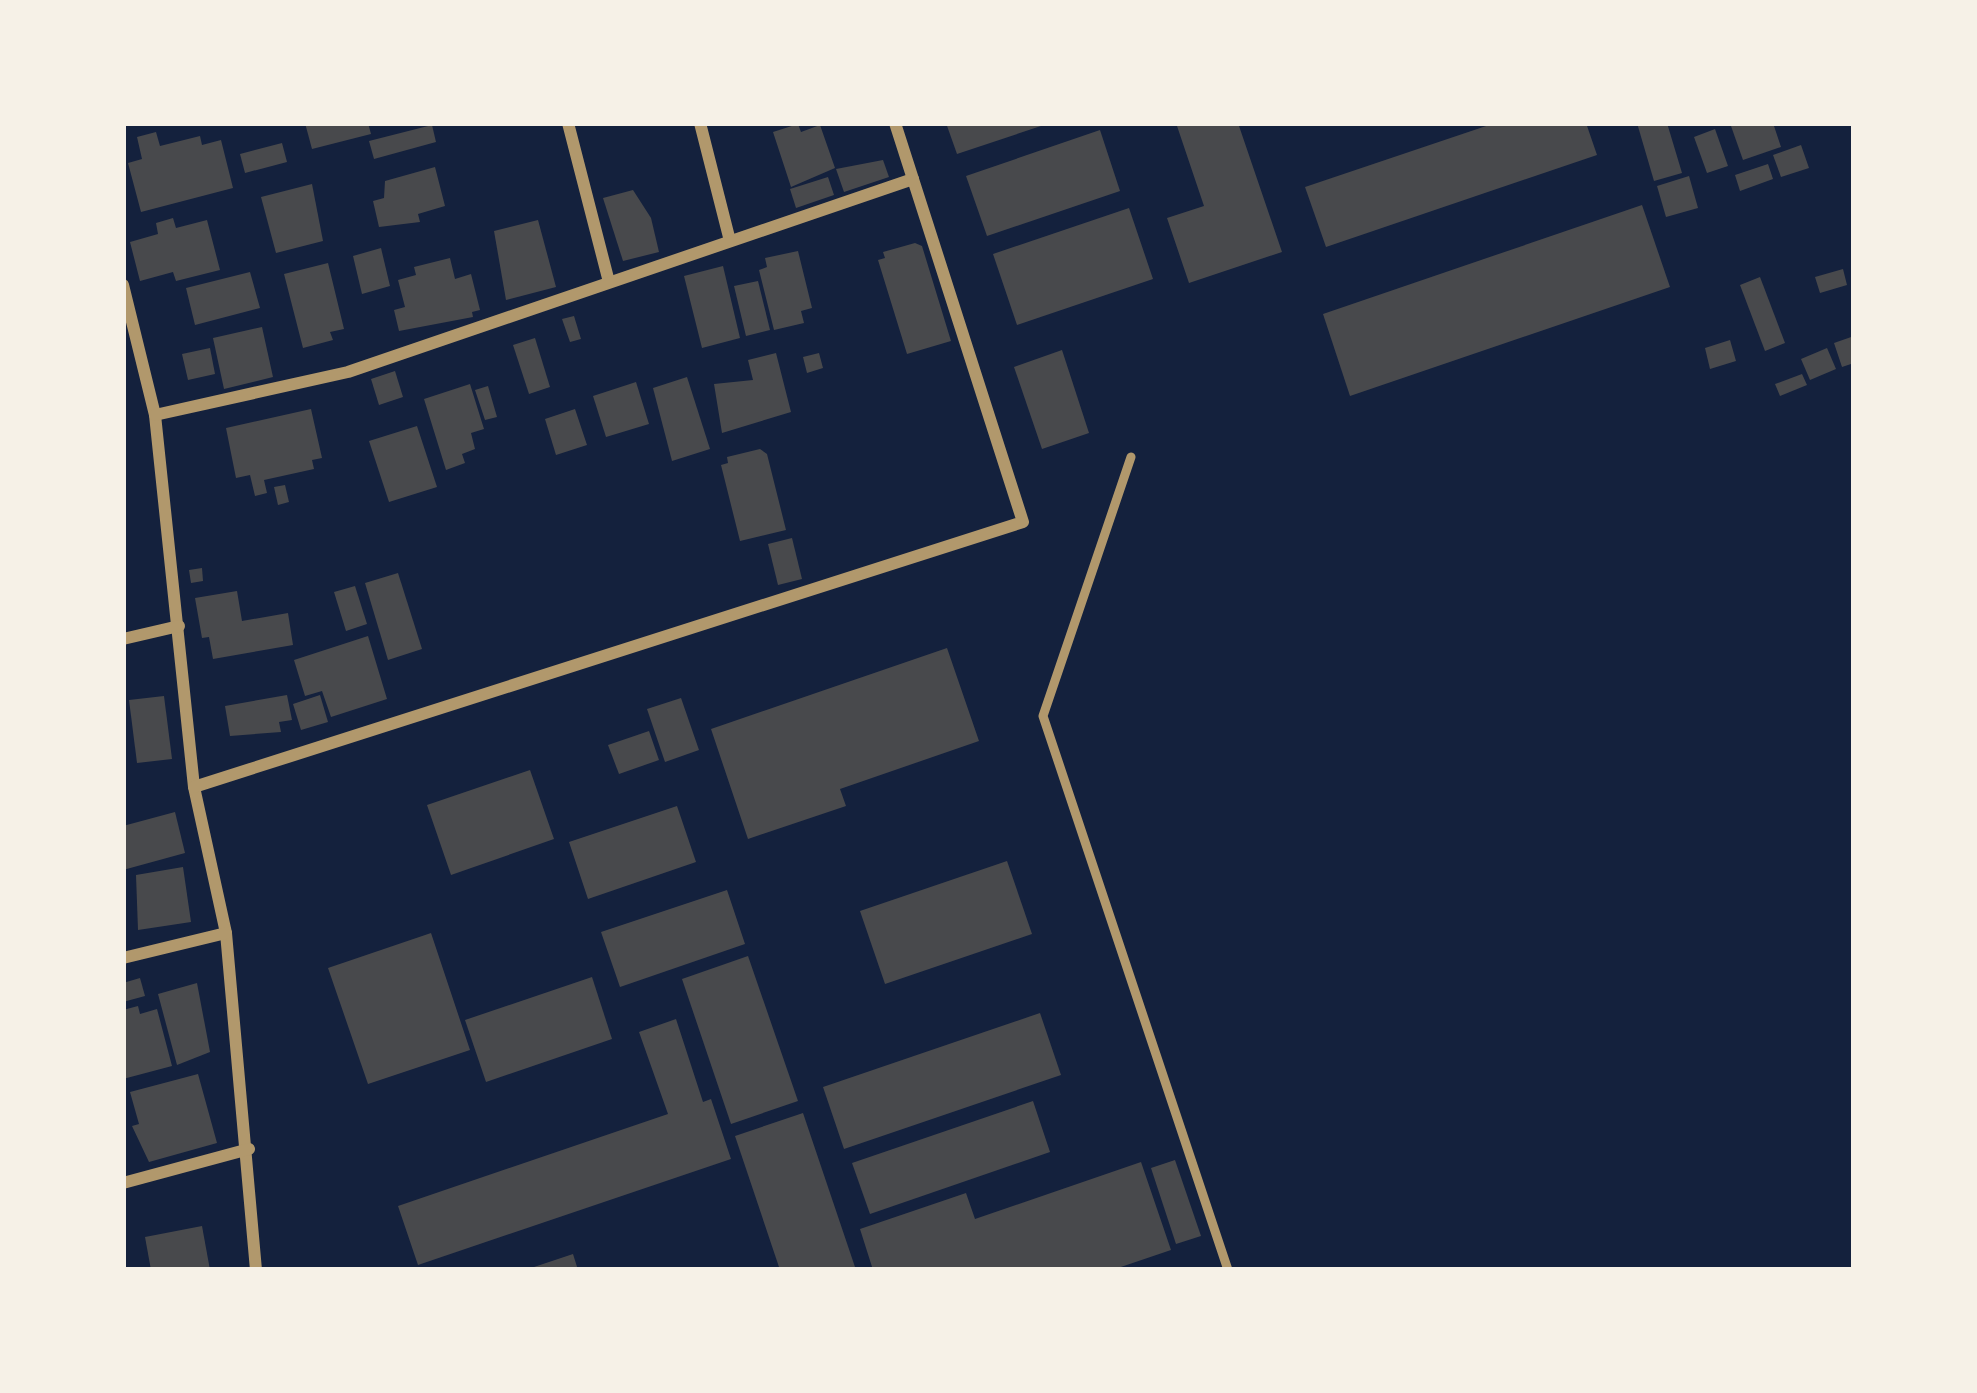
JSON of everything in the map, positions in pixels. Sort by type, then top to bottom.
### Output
[{"type":"street","points":[[568,123],[609,282]]},
{"type":"street","points":[[700,123],[730,242]]},
{"type":"street","points":[[194,787],[1023,522],[895,123]]},
{"type":"street","points":[[155,415],[348,372],[913,178]]},
{"type":"street","points":[[123,285],[155,415],[194,787],[226,933],[249,1149],[256,1270]]},
{"type":"street","points":[[123,639],[179,626]]},
{"type":"street","points":[[123,958],[226,933]]},
{"type":"street","points":[[123,1183],[249,1149]]},
{"type":"lane","points":[[1131,457],[1043,716],[1228,1270]]},
{"type":"building","points":[[305,123],[368,123],[371,134],[312,149]]},
{"type":"building","points":[[946,123],[1047,123],[1047,124],[957,154]]},
{"type":"building","points":[[1176,123],[1238,123],[1282,252],[1189,283],[1167,218],[1204,206]]},
{"type":"building","points":[[1495,123],[1586,123],[1597,155],[1326,247],[1305,187]]},
{"type":"building","points":[[1637,123],[1667,123],[1682,173],[1654,181]]},
{"type":"building","points":[[1773,123],[1781,147],[1743,160],[1731,126]]},
{"type":"building","points":[[798,124],[801,132],[820,125],[835,168],[791,187],[773,132]]},
{"type":"building","points":[[432,125],[436,142],[374,159],[369,141]]},
{"type":"building","points":[[1715,129],[1728,166],[1707,173],[1694,137]]},
{"type":"building","points":[[1100,130],[1120,191],[987,236],[966,176]]},
{"type":"building","points":[[156,132],[160,146],[200,136],[202,145],[221,140],[233,188],[141,212],[128,163],[142,159],[137,137]]},
{"type":"building","points":[[282,143],[287,162],[245,173],[240,154]]},
{"type":"building","points":[[1801,145],[1809,168],[1781,177],[1773,155]]},
{"type":"building","points":[[883,160],[889,177],[844,192],[836,169]]},
{"type":"building","points":[[1768,164],[1773,179],[1740,191],[1735,175]]},
{"type":"building","points":[[435,167],[445,206],[418,214],[420,222],[379,227],[373,201],[384,198],[385,181]]},
{"type":"building","points":[[1689,176],[1698,208],[1666,217],[1657,186]]},
{"type":"building","points":[[828,177],[834,195],[796,208],[790,189]]},
{"type":"building","points":[[312,184],[323,241],[276,253],[261,197]]},
{"type":"building","points":[[633,190],[651,218],[659,252],[623,261],[603,198]]},
{"type":"building","points":[[1642,205],[1670,287],[1350,396],[1323,314]]},
{"type":"building","points":[[1129,208],[1153,279],[1017,325],[993,254]]},
{"type":"building","points":[[173,218],[176,228],[207,220],[220,270],[176,281],[173,272],[140,281],[130,242],[158,234],[156,223]]},
{"type":"building","points":[[538,220],[556,287],[506,300],[494,231]]},
{"type":"building","points":[[915,243],[922,246],[951,341],[907,354],[878,260],[885,258],[883,252]]},
{"type":"building","points":[[381,248],[390,286],[362,294],[353,256]]},
{"type":"building","points":[[798,251],[812,308],[801,311],[804,323],[774,330],[759,270],[767,267],[765,258]]},
{"type":"building","points":[[450,258],[455,279],[471,274],[480,310],[472,312],[473,317],[399,331],[394,310],[405,307],[398,280],[416,275],[414,267]]},
{"type":"building","points":[[328,263],[344,329],[330,332],[333,340],[303,348],[284,274]]},
{"type":"building","points":[[723,266],[740,338],[702,348],[684,276]]},
{"type":"building","points":[[1843,269],[1847,285],[1820,293],[1815,277]]},
{"type":"building","points":[[250,272],[260,308],[195,325],[186,288]]},
{"type":"building","points":[[1760,277],[1785,343],[1765,351],[1740,285]]},
{"type":"building","points":[[758,281],[770,330],[746,336],[734,286]]},
{"type":"building","points":[[574,316],[581,339],[570,342],[562,319]]},
{"type":"building","points":[[262,327],[273,377],[224,389],[213,338]]},
{"type":"building","points":[[1854,336],[1854,363],[1842,367],[1834,343]]},
{"type":"building","points":[[535,338],[550,387],[529,394],[513,345]]},
{"type":"building","points":[[1730,340],[1736,361],[1710,369],[1705,348]]},
{"type":"building","points":[[210,348],[215,374],[188,380],[182,354]]},
{"type":"building","points":[[1827,348],[1836,369],[1810,380],[1801,359]]},
{"type":"building","points":[[1062,350],[1089,433],[1042,449],[1014,367]]},
{"type":"building","points":[[776,353],[791,412],[722,433],[714,384],[753,380],[748,360]]},
{"type":"building","points":[[819,353],[823,368],[807,373],[803,357]]},
{"type":"building","points":[[395,371],[403,397],[379,405],[371,379]]},
{"type":"building","points":[[1802,374],[1807,385],[1780,396],[1775,384]]},
{"type":"building","points":[[687,377],[710,449],[672,461],[653,388]]},
{"type":"building","points":[[636,382],[649,424],[606,437],[593,396]]},
{"type":"building","points":[[470,384],[484,429],[471,433],[475,449],[462,454],[465,463],[446,470],[424,399]]},
{"type":"building","points":[[488,386],[497,417],[485,420],[475,390]]},
{"type":"building","points":[[311,409],[322,458],[312,460],[314,469],[264,480],[267,493],[255,496],[250,475],[236,478],[226,428]]},
{"type":"building","points":[[575,409],[587,445],[556,455],[545,419]]},
{"type":"building","points":[[417,426],[437,487],[389,502],[369,441]]},
{"type":"building","points":[[760,449],[767,454],[786,530],[740,541],[721,465],[728,463],[727,457]]},
{"type":"building","points":[[285,485],[289,502],[278,505],[274,487]]},
{"type":"building","points":[[792,538],[802,579],[778,585],[768,544]]},
{"type":"building","points":[[202,568],[203,581],[191,583],[189,570]]},
{"type":"building","points":[[398,573],[422,649],[388,660],[365,583]]},
{"type":"building","points":[[355,586],[367,624],[346,631],[334,592]]},
{"type":"building","points":[[237,591],[242,621],[288,613],[293,645],[213,659],[209,637],[202,638],[195,598]]},
{"type":"building","points":[[368,636],[387,699],[331,717],[322,691],[305,696],[294,660]]},
{"type":"building","points":[[947,648],[979,741],[840,789],[846,806],[748,839],[711,729]]},
{"type":"building","points":[[287,695],[292,720],[279,722],[281,732],[230,736],[225,706]]},
{"type":"building","points":[[320,695],[328,722],[301,730],[293,704]]},
{"type":"building","points":[[164,696],[172,759],[137,763],[129,700]]},
{"type":"building","points":[[681,698],[699,750],[665,762],[647,709]]},
{"type":"building","points":[[649,731],[659,760],[619,774],[608,745]]},
{"type":"building","points":[[530,770],[554,839],[451,875],[427,805]]},
{"type":"building","points":[[677,806],[696,862],[588,899],[569,842]]},
{"type":"building","points":[[175,812],[185,853],[123,870],[123,826]]},
{"type":"building","points":[[1007,861],[1032,934],[885,984],[860,911]]},
{"type":"building","points":[[183,867],[191,922],[138,930],[136,875]]},
{"type":"building","points":[[727,890],[745,944],[620,987],[601,932]]},
{"type":"building","points":[[431,933],[470,1050],[368,1084],[328,968]]},
{"type":"building","points":[[748,956],[798,1101],[731,1124],[682,979]]},
{"type":"building","points":[[592,977],[612,1039],[486,1082],[465,1020]]},
{"type":"building","points":[[140,978],[145,996],[123,1002],[123,983]]},
{"type":"building","points":[[197,983],[210,1052],[177,1065],[158,994]]},
{"type":"building","points":[[138,1006],[140,1014],[157,1009],[172,1066],[123,1079],[123,1010]]},
{"type":"building","points":[[1040,1013],[1061,1075],[844,1149],[823,1087]]},
{"type":"building","points":[[676,1019],[703,1102],[711,1099],[731,1159],[418,1265],[398,1206],[668,1114],[639,1032]]},
{"type":"building","points":[[198,1074],[217,1143],[149,1162],[132,1126],[139,1124],[130,1092]]},
{"type":"building","points":[[1033,1101],[1050,1152],[870,1214],[852,1163]]},
{"type":"building","points":[[803,1113],[856,1270],[780,1270],[735,1136]]},
{"type":"building","points":[[1175,1160],[1201,1236],[1176,1244],[1151,1168]]},
{"type":"building","points":[[1141,1162],[1171,1250],[1112,1270],[873,1270],[860,1229],[966,1193],[975,1219]]},
{"type":"building","points":[[202,1226],[210,1270],[151,1270],[145,1237]]},
{"type":"building","points":[[573,1254],[578,1270],[528,1270],[528,1269]]}]
